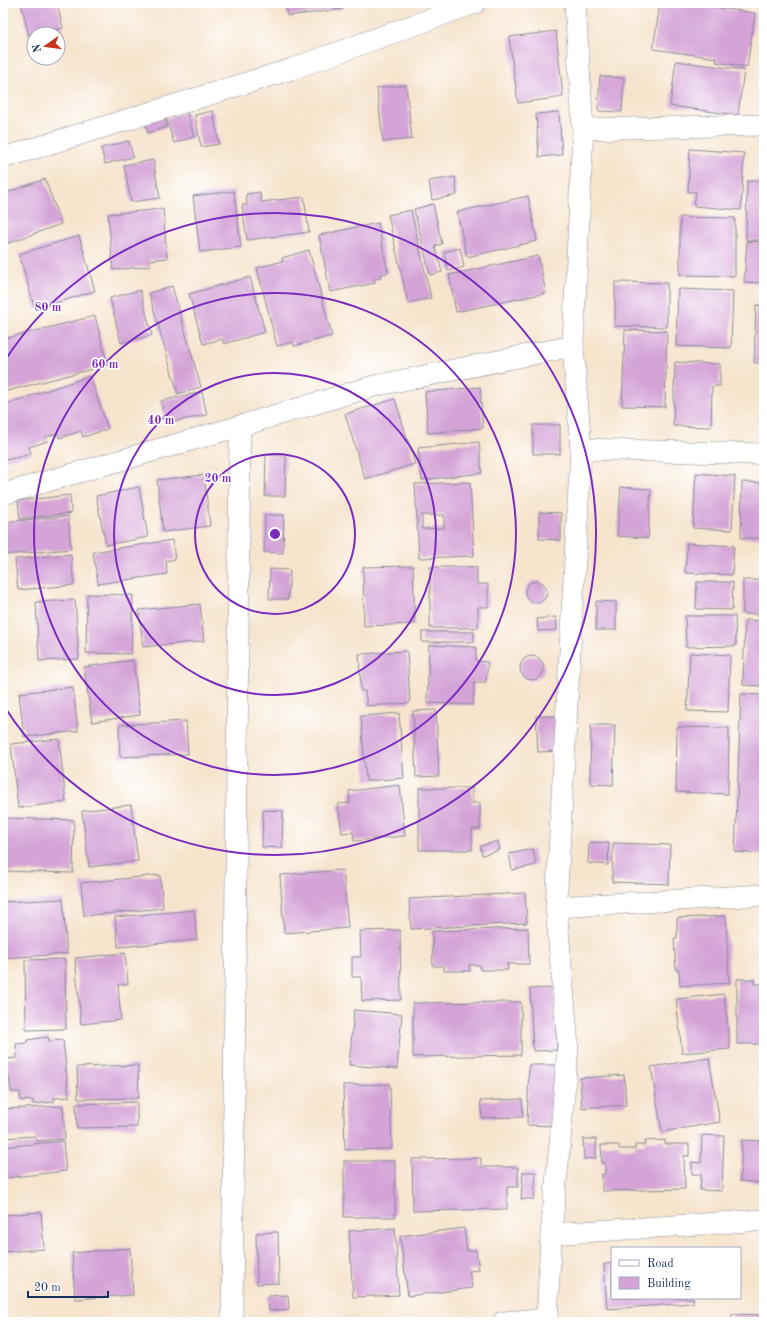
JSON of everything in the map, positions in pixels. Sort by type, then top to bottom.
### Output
[{"type":"street","points":[[3,158],[292,69],[475,3]]},
{"type":"street","points":[[503,1322],[547,1321],[551,1234],[568,1046],[556,907],[581,449],[573,346],[583,129],[575,3]]},
{"type":"street","points":[[583,129],[764,125]]},
{"type":"street","points":[[3,494],[374,386],[573,346]]},
{"type":"street","points":[[232,1322],[240,426]]},
{"type":"street","points":[[581,449],[764,454]]},
{"type":"street","points":[[556,907],[764,895]]},
{"type":"street","points":[[551,1234],[764,1220]]},
{"type":"building","points":[[21,3],[57,3],[63,26],[27,26]]},
{"type":"building","points":[[286,3],[343,3],[343,9],[287,16]]},
{"type":"building","points":[[660,3],[684,3],[755,13],[747,67],[716,62],[717,58],[653,49]]},
{"type":"building","points":[[556,31],[563,97],[518,103],[509,37]]},
{"type":"building","points":[[676,61],[744,70],[738,115],[670,106]]},
{"type":"building","points":[[600,76],[624,78],[622,112],[598,111]]},
{"type":"building","points":[[406,85],[412,139],[383,142],[377,88]]},
{"type":"building","points":[[213,111],[219,144],[201,147],[195,115]]},
{"type":"building","points":[[187,112],[194,137],[174,143],[166,118]]},
{"type":"building","points":[[559,112],[562,155],[539,157],[536,114]]},
{"type":"building","points":[[163,114],[167,127],[148,133],[144,120]]},
{"type":"building","points":[[129,141],[133,157],[105,164],[101,148]]},
{"type":"building","points":[[690,149],[744,153],[741,210],[694,206],[696,192],[688,192]]},
{"type":"building","points":[[153,160],[160,198],[131,202],[124,165]]},
{"type":"building","points":[[763,175],[764,240],[746,240],[747,181],[762,181]]},
{"type":"building","points":[[455,177],[457,195],[432,200],[429,181]]},
{"type":"building","points":[[45,179],[61,224],[3,245],[3,194]]},
{"type":"building","points":[[234,191],[241,247],[200,252],[193,196]]},
{"type":"building","points":[[260,192],[261,202],[304,197],[309,232],[247,240],[242,205],[247,205],[246,194]]},
{"type":"building","points":[[528,196],[537,241],[467,257],[457,212]]},
{"type":"building","points":[[433,204],[442,244],[435,246],[442,272],[430,275],[414,209]]},
{"type":"building","points":[[163,209],[167,258],[149,260],[150,266],[113,270],[108,214]]},
{"type":"building","points":[[411,210],[431,298],[408,303],[388,215]]},
{"type":"building","points":[[680,217],[735,218],[735,276],[680,275]]},
{"type":"building","points":[[378,223],[388,273],[380,274],[381,278],[374,279],[375,283],[330,292],[319,235]]},
{"type":"building","points":[[79,236],[95,291],[35,309],[19,254]]},
{"type":"building","points":[[747,241],[764,242],[764,283],[744,282]]},
{"type":"building","points":[[460,248],[464,267],[448,271],[444,252]]},
{"type":"building","points":[[309,250],[332,336],[294,346],[293,342],[277,346],[257,268],[283,261],[282,258]]},
{"type":"building","points":[[538,256],[546,293],[456,312],[449,275]]},
{"type":"building","points":[[250,277],[265,332],[224,344],[222,339],[203,344],[189,294]]},
{"type":"building","points":[[615,282],[667,283],[667,327],[615,326]]},
{"type":"building","points":[[172,286],[201,387],[178,394],[149,293]]},
{"type":"building","points":[[678,289],[733,291],[731,348],[676,346]]},
{"type":"building","points":[[140,290],[152,335],[121,343],[110,298]]},
{"type":"building","points":[[756,305],[764,306],[764,363],[754,363]]},
{"type":"building","points":[[95,316],[108,365],[3,392],[3,339]]},
{"type":"building","points":[[625,330],[667,331],[665,407],[622,406]]},
{"type":"building","points":[[675,362],[720,364],[720,386],[712,386],[711,427],[673,426]]},
{"type":"building","points":[[90,376],[108,429],[83,437],[81,431],[59,438],[58,433],[46,437],[48,441],[29,447],[31,454],[6,460],[3,449],[3,405]]},
{"type":"building","points":[[480,387],[483,428],[428,433],[425,392]]},
{"type":"building","points":[[202,392],[207,415],[166,423],[161,401]]},
{"type":"building","points":[[395,399],[415,464],[365,479],[345,414]]},
{"type":"building","points":[[533,425],[560,425],[560,454],[533,454]]},
{"type":"building","points":[[479,442],[482,473],[422,480],[418,448]]},
{"type":"building","points":[[266,455],[286,456],[285,496],[265,496]]},
{"type":"building","points":[[696,473],[735,476],[732,530],[693,528]]},
{"type":"building","points":[[204,475],[210,526],[163,532],[157,480]]},
{"type":"building","points":[[470,482],[474,556],[419,558],[415,484]],"holes":[[[422,515],[444,515],[444,528],[422,529]]]},
{"type":"building","points":[[742,482],[764,483],[764,538],[741,538]]},
{"type":"building","points":[[139,487],[148,537],[106,545],[96,496]]},
{"type":"building","points":[[621,487],[651,489],[648,538],[617,536]]},
{"type":"building","points":[[70,495],[71,513],[20,519],[18,501]]},
{"type":"building","points":[[539,512],[561,513],[561,540],[539,539]]},
{"type":"building","points":[[265,515],[284,515],[283,553],[264,552]]},
{"type":"building","points":[[68,516],[71,549],[3,555],[3,522]]},
{"type":"building","points":[[172,540],[175,559],[166,561],[167,574],[98,584],[93,552]]},
{"type":"building","points":[[687,543],[734,546],[732,575],[685,573]]},
{"type":"building","points":[[71,554],[74,585],[18,590],[15,559]]},
{"type":"building","points":[[413,566],[415,624],[364,626],[363,567]]},
{"type":"building","points":[[430,567],[477,567],[477,584],[488,584],[488,607],[478,607],[478,628],[430,628]]},
{"type":"building","points":[[270,569],[290,570],[288,599],[269,599]]},
{"type":"building","points":[[743,580],[764,580],[764,614],[743,614]]},
{"type":"building","points":[[536,581],[544,584],[547,592],[544,600],[536,603],[528,600],[525,592],[528,584]]},
{"type":"building","points":[[697,582],[733,582],[732,610],[696,609]]},
{"type":"building","points":[[87,594],[133,595],[131,654],[86,653]]},
{"type":"building","points":[[75,600],[79,659],[39,661],[36,602]]},
{"type":"building","points":[[596,601],[616,602],[616,630],[596,630]]},
{"type":"building","points":[[200,604],[204,641],[143,647],[139,610]]},
{"type":"building","points":[[685,616],[735,616],[736,646],[686,647]]},
{"type":"building","points":[[556,617],[557,630],[538,631],[537,619]]},
{"type":"building","points":[[745,620],[764,621],[764,686],[743,685]]},
{"type":"building","points":[[422,632],[474,632],[474,642],[422,642]]},
{"type":"building","points":[[429,645],[476,647],[476,661],[488,662],[486,682],[474,682],[473,705],[427,703]]},
{"type":"building","points":[[407,651],[410,703],[367,706],[365,691],[361,691],[359,654]]},
{"type":"building","points":[[690,653],[730,655],[728,712],[687,711]]},
{"type":"building","points":[[532,656],[541,659],[544,668],[541,677],[532,680],[523,677],[520,668],[523,659]]},
{"type":"building","points":[[133,660],[140,715],[92,722],[84,667]]},
{"type":"building","points":[[73,687],[78,731],[24,737],[19,693]]},
{"type":"building","points":[[741,694],[764,695],[764,854],[735,852]]},
{"type":"building","points":[[436,710],[439,776],[416,777],[413,711]]},
{"type":"building","points":[[399,713],[404,778],[366,781],[361,716]]},
{"type":"building","points":[[536,716],[557,716],[558,751],[538,752]]},
{"type":"building","points":[[186,721],[188,754],[120,757],[119,725]]},
{"type":"building","points":[[591,725],[615,725],[613,785],[590,784]]},
{"type":"building","points":[[677,727],[729,728],[728,794],[676,792]]},
{"type":"building","points":[[59,739],[66,802],[18,808],[11,744]]},
{"type":"building","points":[[400,785],[405,836],[354,841],[353,832],[342,833],[338,804],[350,803],[349,791]]},
{"type":"building","points":[[419,788],[472,788],[472,803],[480,803],[480,829],[472,829],[472,850],[419,850]]},
{"type":"building","points":[[131,805],[138,861],[89,867],[82,811]]},
{"type":"building","points":[[263,810],[283,811],[282,848],[262,847]]},
{"type":"building","points":[[3,818],[74,820],[73,873],[3,871]]},
{"type":"building","points":[[498,841],[500,850],[482,855],[480,846]]},
{"type":"building","points":[[589,842],[609,843],[608,865],[588,863]]},
{"type":"building","points":[[613,843],[670,845],[669,884],[612,882]]},
{"type":"building","points":[[533,849],[536,865],[512,870],[509,854]]},
{"type":"building","points":[[343,870],[348,928],[284,933],[280,875]]},
{"type":"building","points":[[160,875],[163,908],[84,916],[81,883]]},
{"type":"building","points":[[525,893],[527,923],[411,929],[409,899]]},
{"type":"building","points":[[63,899],[67,954],[3,958],[3,902]]},
{"type":"building","points":[[194,910],[197,940],[118,947],[115,917]]},
{"type":"building","points":[[726,916],[729,983],[680,986],[679,970],[676,970],[674,938],[677,938],[677,918]]},
{"type":"building","points":[[528,928],[529,964],[507,964],[508,970],[480,970],[480,965],[469,965],[470,971],[444,971],[444,966],[433,966],[432,931]]},
{"type":"building","points":[[400,930],[401,1000],[362,1001],[361,977],[352,977],[352,957],[361,957],[360,931]]},
{"type":"building","points":[[125,953],[128,984],[118,985],[121,1020],[81,1024],[75,958]]},
{"type":"building","points":[[65,959],[66,1029],[26,1030],[25,960]]},
{"type":"building","points":[[737,979],[754,979],[754,984],[764,984],[764,1044],[737,1044]]},
{"type":"building","points":[[554,988],[557,1050],[533,1051],[530,989]]},
{"type":"building","points":[[724,994],[730,1049],[682,1053],[676,999]]},
{"type":"building","points":[[521,1002],[521,1055],[413,1057],[413,1003]]},
{"type":"building","points":[[354,1010],[402,1014],[397,1069],[349,1065]]},
{"type":"building","points":[[48,1037],[49,1041],[63,1040],[69,1097],[54,1098],[54,1102],[33,1104],[33,1100],[21,1101],[20,1092],[11,1092],[7,1059],[17,1058],[16,1044],[27,1043],[27,1040]]},
{"type":"building","points":[[709,1058],[720,1122],[662,1132],[651,1067]]},
{"type":"building","points":[[138,1065],[139,1098],[78,1099],[77,1067]]},
{"type":"building","points":[[529,1065],[556,1065],[554,1126],[527,1125]]},
{"type":"building","points":[[624,1075],[626,1105],[582,1108],[580,1078]]},
{"type":"building","points":[[390,1084],[392,1149],[345,1150],[343,1085]]},
{"type":"building","points":[[522,1099],[523,1117],[482,1118],[480,1101]]},
{"type":"building","points":[[137,1102],[137,1127],[77,1128],[76,1104]]},
{"type":"building","points":[[63,1106],[65,1139],[36,1141],[35,1136],[3,1138],[3,1109]]},
{"type":"building","points":[[702,1135],[724,1136],[722,1191],[700,1190],[701,1174],[692,1174],[692,1162],[701,1163]]},
{"type":"building","points":[[583,1139],[596,1139],[596,1158],[584,1159]]},
{"type":"building","points":[[665,1140],[665,1144],[689,1144],[689,1156],[684,1156],[685,1189],[602,1191],[602,1174],[605,1174],[605,1163],[602,1163],[601,1145],[619,1145],[619,1149],[635,1149],[635,1145],[645,1145],[645,1141]]},
{"type":"building","points":[[742,1140],[764,1141],[764,1183],[740,1181]]},
{"type":"building","points":[[63,1141],[66,1171],[5,1178],[3,1168],[3,1147]]},
{"type":"building","points":[[481,1158],[481,1167],[518,1167],[518,1187],[507,1187],[507,1209],[413,1211],[412,1159]]},
{"type":"building","points":[[344,1161],[395,1161],[395,1217],[344,1217]]},
{"type":"building","points":[[523,1172],[536,1172],[534,1199],[521,1199]]},
{"type":"building","points":[[41,1212],[44,1249],[3,1252],[3,1215]]},
{"type":"building","points":[[395,1228],[399,1295],[353,1297],[349,1231]]},
{"type":"building","points":[[464,1228],[467,1251],[476,1250],[479,1270],[469,1271],[472,1288],[408,1296],[400,1236]]},
{"type":"building","points":[[278,1232],[279,1283],[257,1284],[256,1233]]},
{"type":"building","points":[[130,1248],[133,1295],[75,1299],[72,1253]]},
{"type":"building","points":[[611,1263],[611,1299],[693,1299],[693,1303],[607,1309],[604,1264]]},
{"type":"building","points":[[288,1295],[289,1309],[269,1311],[268,1296]]},
{"type":"building","points":[[732,1314],[764,1315],[764,1322],[732,1322]]}]
